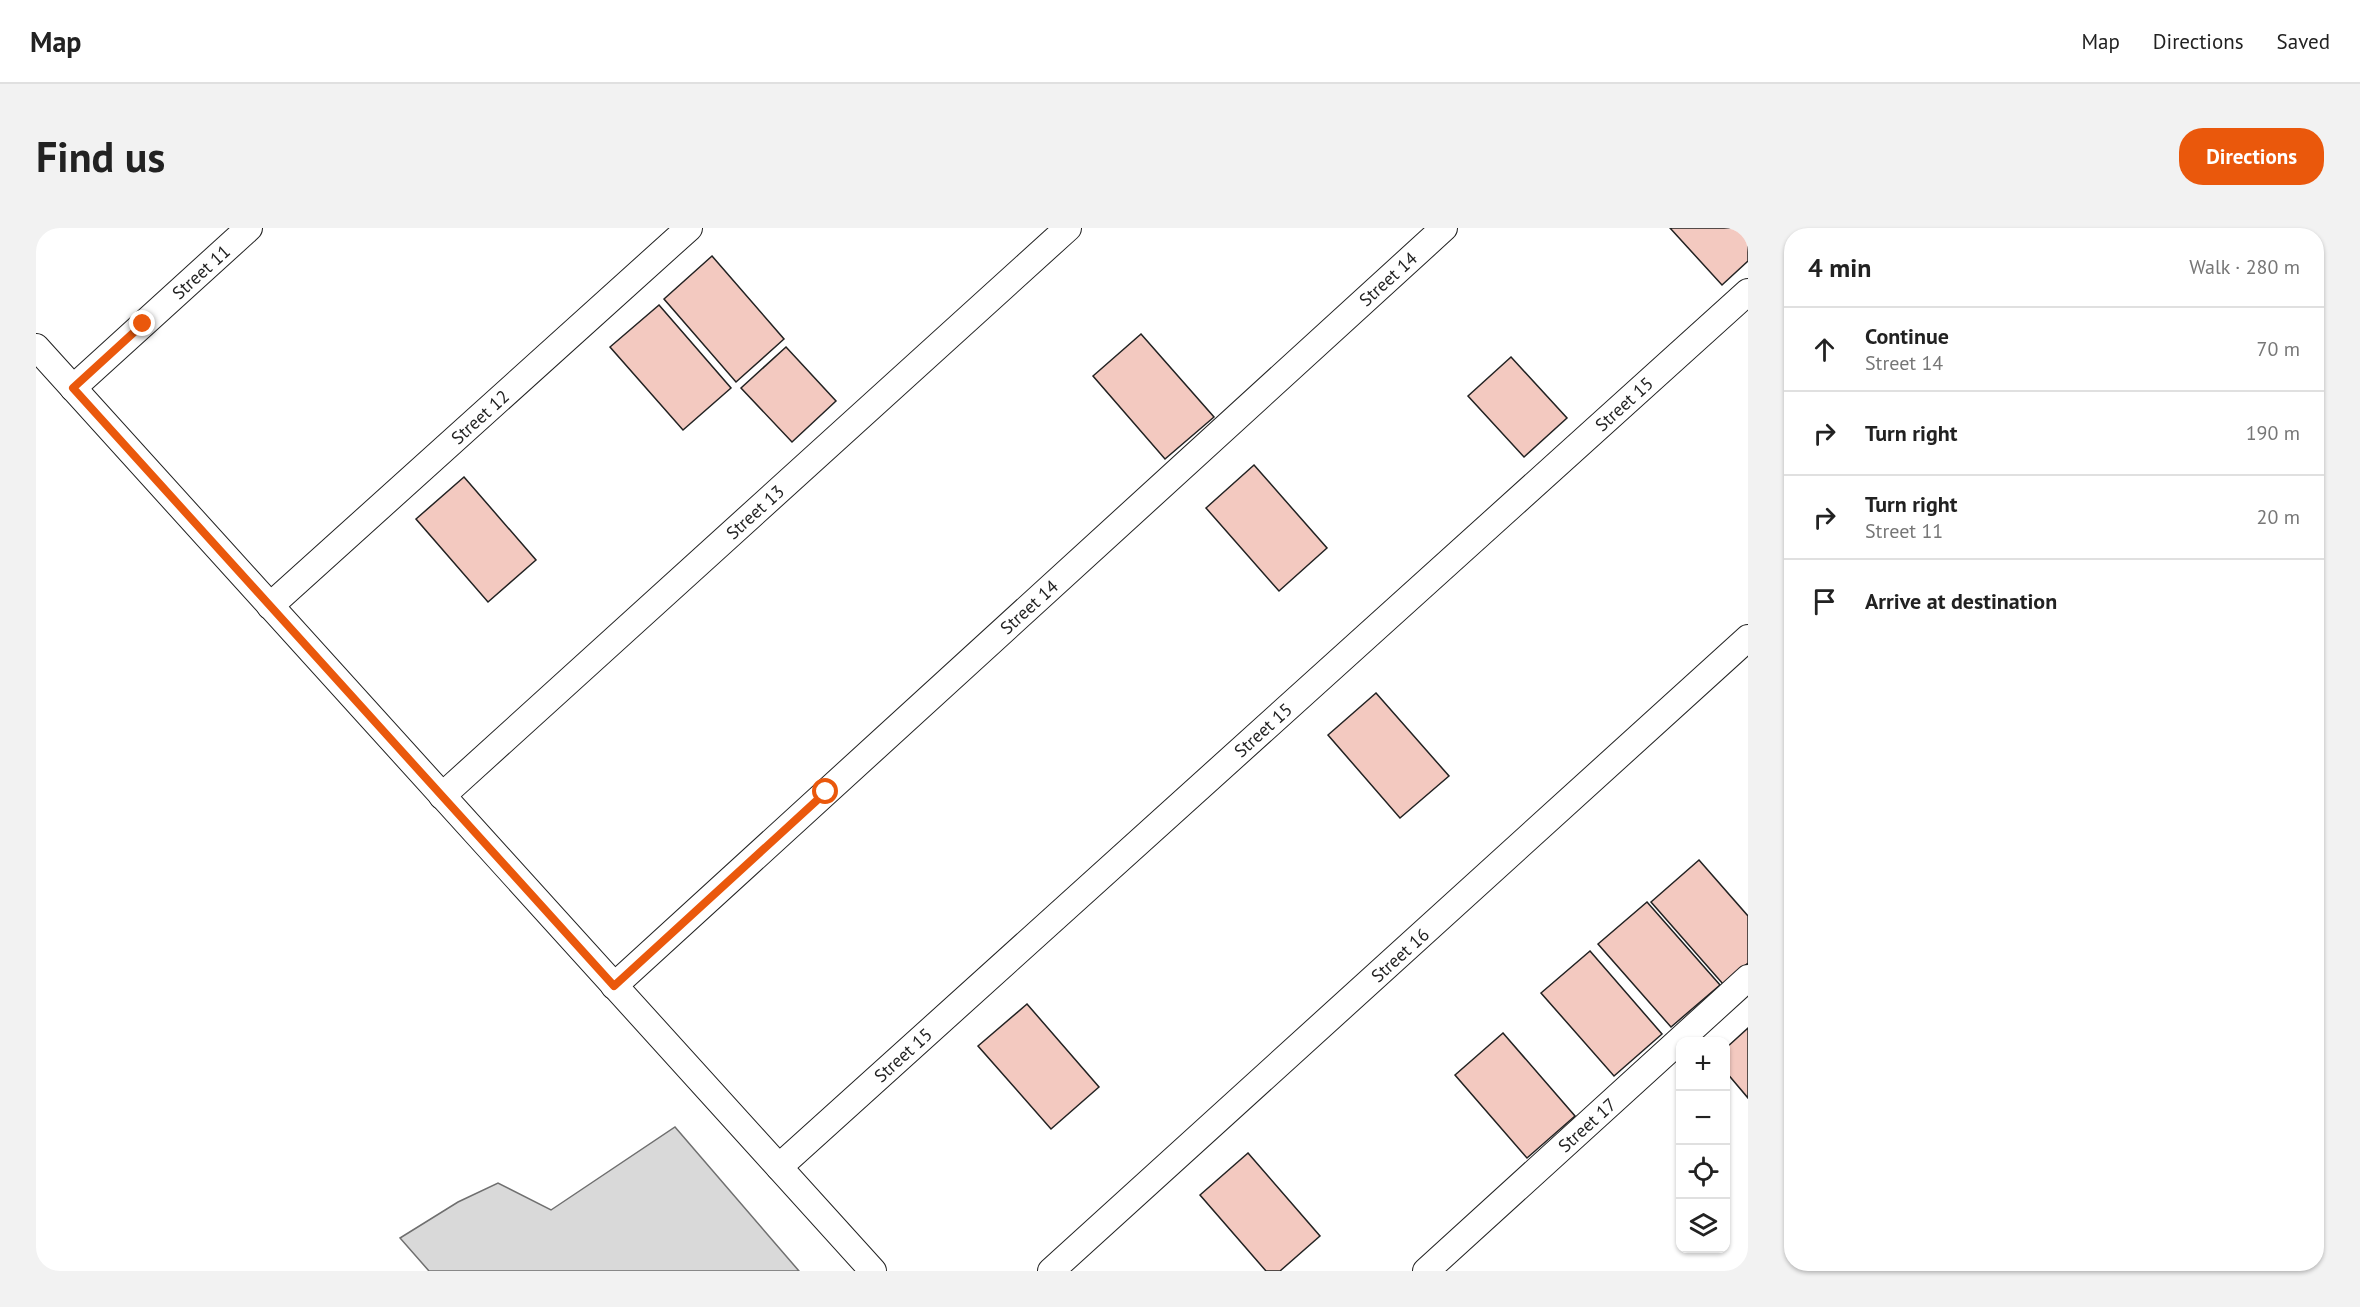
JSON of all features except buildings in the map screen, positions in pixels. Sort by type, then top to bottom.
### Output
[{"type":"street","name":"Street 11","points":[[73,388],[249,228]]},
{"type":"street","name":"Street 12","points":[[270,606],[689,228]]},
{"type":"street","name":"Street 13","points":[[442,796],[1068,228]]},
{"type":"street","name":"Street 14","points":[[614,986],[1444,228]]},
{"type":"street","name":"Street 15","points":[[779,1167],[1748,292]]},
{"type":"street","points":[[36,347],[873,1271]]},
{"type":"street","name":"Street 16","points":[[1051,1271],[1748,638]]},
{"type":"street","name":"Street 17","points":[[1426,1271],[1748,978]]},
{"type":"shaded area","points":[[675,1127],[799,1271],[429,1271],[400,1238],[458,1202],[498,1183],[551,1210]]},
{"type":"route","points":[[143,324],[73,388],[614,986],[826,792]]}]
